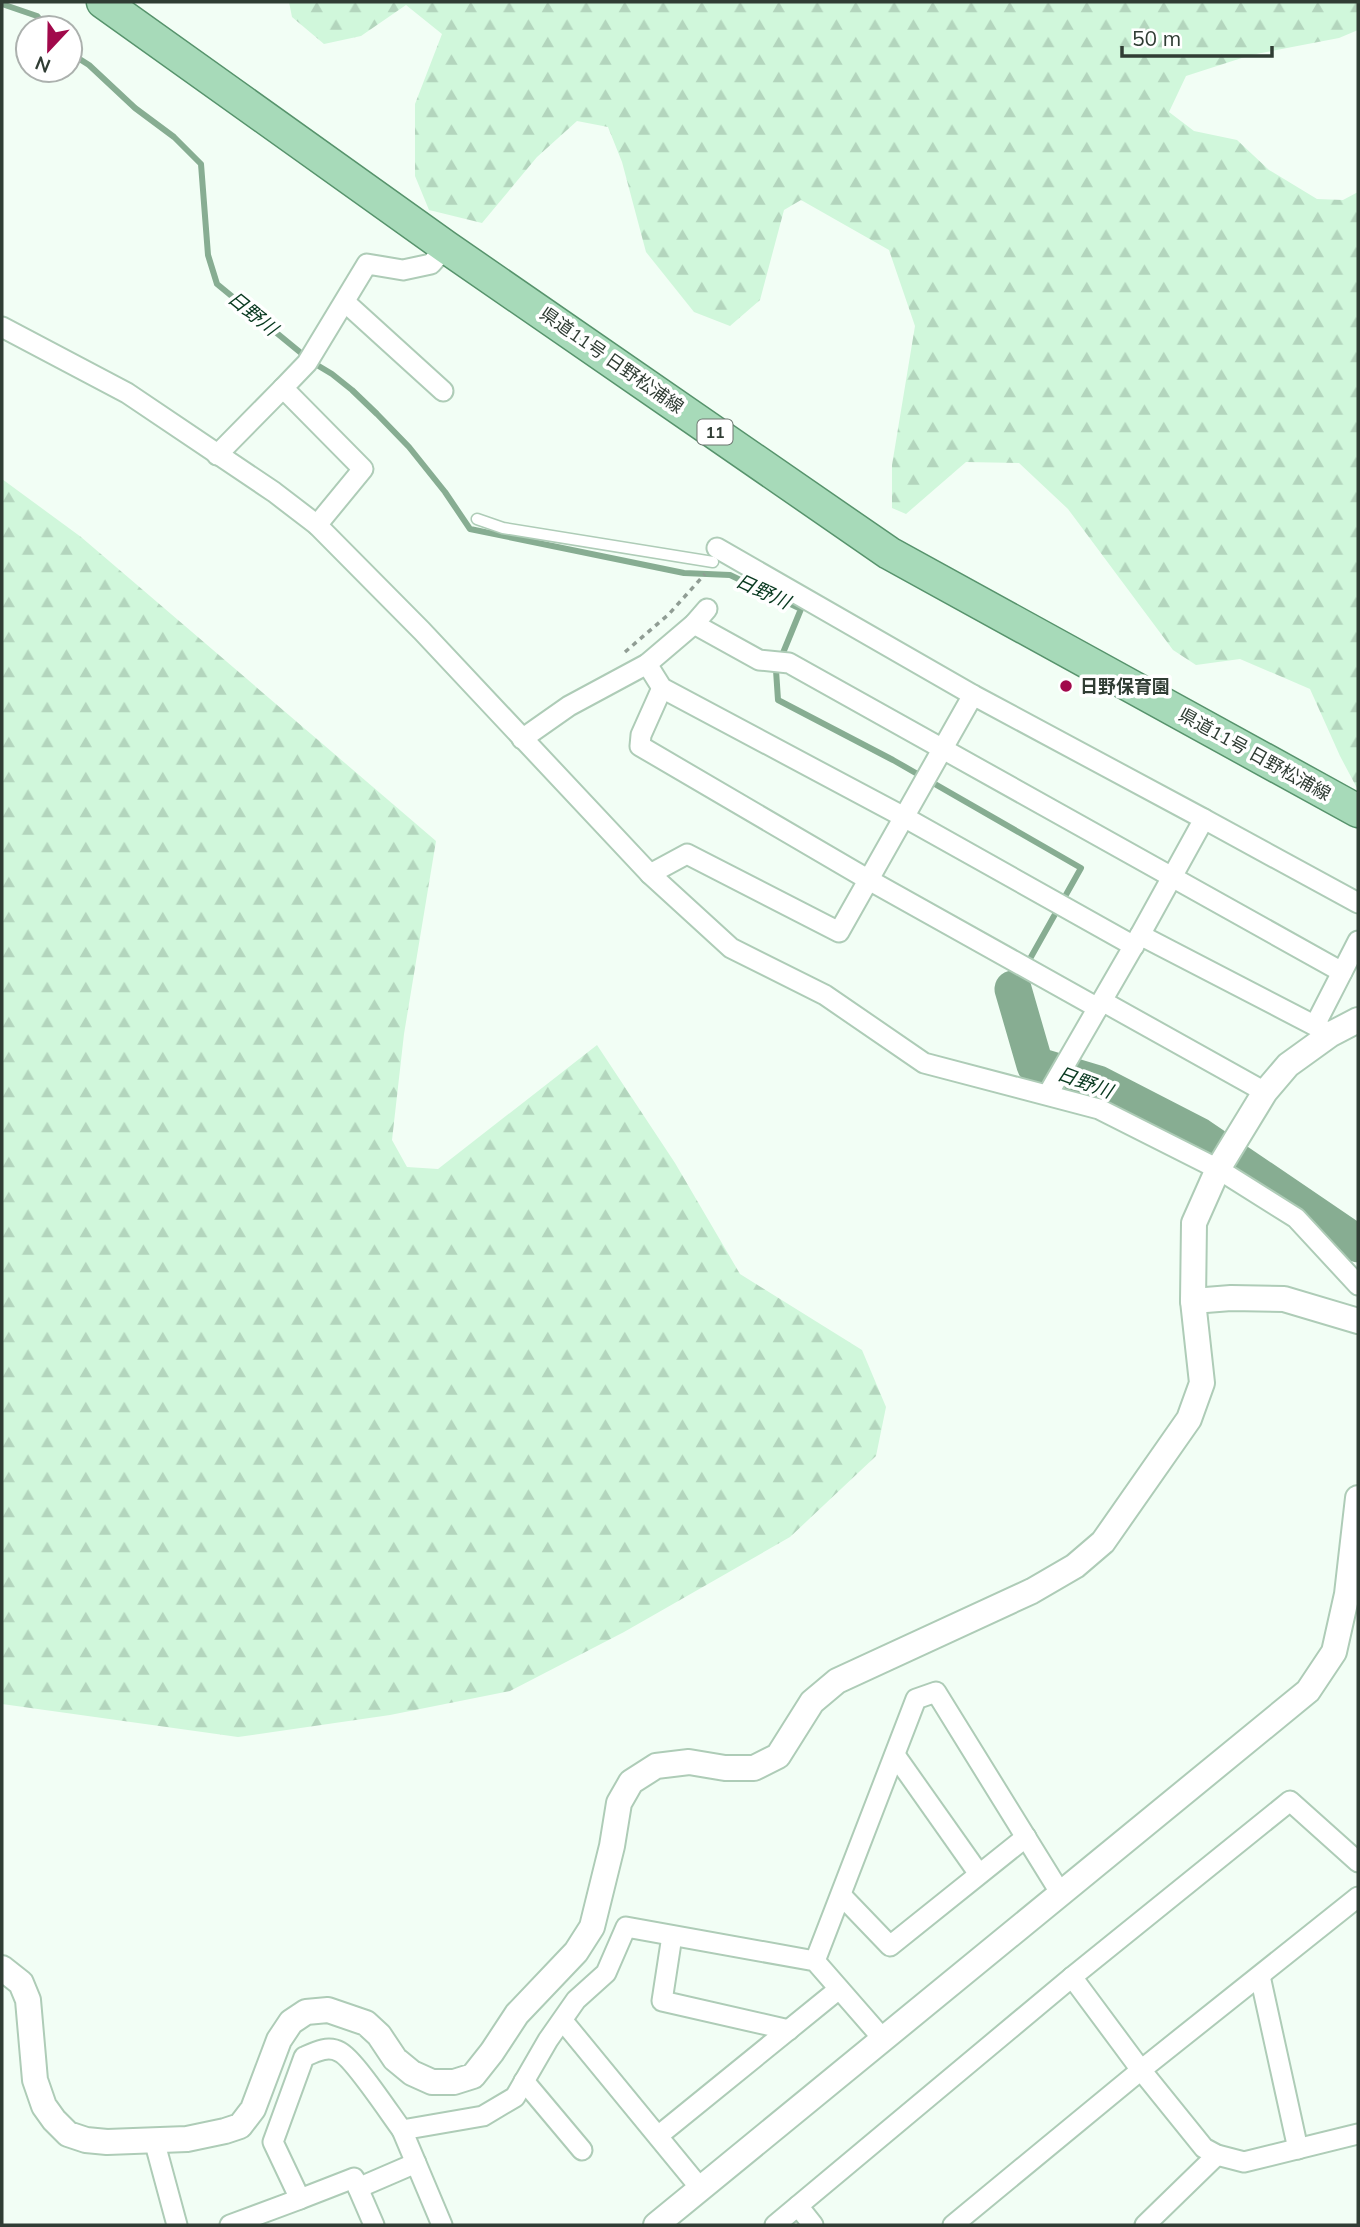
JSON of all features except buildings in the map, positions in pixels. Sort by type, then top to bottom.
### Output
[{"type":"main road","name":"県道11号 日野松浦線","points":[[103,2],[446,247],[889,552],[1358,811]]},
{"type":"street","points":[[217,455],[307,363],[367,264],[403,270],[431,264],[446,247]]},
{"type":"street","points":[[345,302],[443,391]]},
{"type":"street","points":[[2,327],[127,393],[274,492],[317,525],[422,631],[650,874],[730,948],[825,995],[924,1063],[1099,1109],[1218,1169],[1296,1219],[1358,1285]]},
{"type":"street","points":[[283,388],[363,469],[317,525]]},
{"type":"street","points":[[715,555],[1358,903]]},
{"type":"street","points":[[522,739],[569,706],[647,664],[700,617],[759,660],[789,663],[1342,972]]},
{"type":"street","points":[[647,664],[662,688],[1137,940],[1323,1030],[1358,1020]]},
{"type":"street","points":[[662,688],[641,735],[640,746],[869,880],[1265,1092]]},
{"type":"street","points":[[650,874],[687,854],[839,932],[973,695]]},
{"type":"street","points":[[1048,1094],[1204,819]]},
{"type":"street","points":[[2,1968],[21,1983],[28,2000],[35,2080],[44,2106],[68,2134],[86,2140],[107,2143],[187,2139],[240,2126],[253,2109],[279,2039],[291,2022],[306,2012],[328,2010],[366,2023],[379,2035],[395,2059],[412,2073],[432,2082],[454,2082],[473,2076],[517,2014],[576,1952],[592,1927],[612,1846],[619,1802],[631,1782],[656,1766],[689,1762],[726,1768],[754,1768],[778,1756],[812,1702],[836,1681],[1032,1591],[1075,1566],[1103,1542],[1189,1419],[1202,1382],[1193,1301],[1194,1223],[1218,1169],[1265,1092],[1287,1065],[1323,1030],[1342,972],[1358,941]]},
{"type":"street","points":[[1193,1301],[1230,1298],[1284,1299],[1358,1321]]},
{"type":"street","points":[[656,2225],[1308,1692],[1334,1652],[1347,1594],[1358,1498]]},
{"type":"street","points":[[815,1961],[916,1699],[936,1692],[1061,1894]]},
{"type":"street","points":[[895,1755],[979,1874]]},
{"type":"street","points":[[775,2225],[1290,1801],[1358,1862]]},
{"type":"street","points":[[841,1895],[890,1946],[1026,1837]]},
{"type":"street","points":[[953,2225],[1141,2070],[1358,1897]]},
{"type":"street","points":[[402,2130],[483,2116],[515,2096],[548,2040],[576,2000],[606,1973],[626,1927],[815,1961],[884,2040]]},
{"type":"street","points":[[672,1936],[662,2001],[789,2029]]},
{"type":"street","points":[[1260,1976],[1298,2149]]},
{"type":"street","points":[[1072,1978],[1204,2148],[1217,2155],[1244,2162],[1358,2134]]},
{"type":"street","points":[[658,2136],[839,1989]]},
{"type":"street","points":[[563,2021],[701,2189]]},
{"type":"street","points":[[300,2199],[273,2142],[304,2057],[323,2049],[340,2051],[402,2130],[442,2225]]},
{"type":"street","points":[[524,2081],[571,2145]]},
{"type":"street","points":[[154,2140],[177,2225]]},
{"type":"street","points":[[1145,2225],[1217,2155]]},
{"type":"street","points":[[358,2188],[416,2163]]},
{"type":"street","points":[[230,2225],[354,2178],[374,2225]]},
{"type":"street","points":[[798,2206],[813,2225]]},
{"type":"lane","points":[[477,519],[503,528],[715,555]]},
{"type":"path","points":[[622,654],[669,614],[695,587],[715,555]]},
{"type":"green space","points":[[289,2],[1358,2],[1358,30],[1339,38],[1251,55],[1186,76],[1169,112],[1194,131],[1237,140],[1269,170],[1317,199],[1343,200],[1358,192],[1358,790],[1310,689],[1240,659],[1196,665],[1173,650],[1068,509],[1019,463],[966,462],[906,514],[892,508],[892,465],[915,326],[889,250],[801,200],[784,210],[760,300],[730,326],[694,312],[646,252],[622,162],[608,127],[577,121],[537,157],[482,223],[429,210],[415,176],[415,104],[442,34],[406,5],[361,36],[324,44],[292,17]]},
{"type":"green space","points":[[2,479],[81,537],[436,841],[404,1034],[392,1140],[407,1167],[438,1169],[597,1045],[675,1163],[740,1274],[862,1350],[886,1407],[876,1456],[790,1537],[624,1632],[510,1691],[390,1715],[238,1737],[2,1704]]},
{"type":"waterway","name":"日野川","points":[[2,4],[31,14]]},
{"type":"waterway","name":"日野川","points":[[84,62],[135,108],[174,137],[201,164],[208,255],[217,284],[312,362],[352,390],[377,414],[409,447],[470,529],[684,573],[730,575],[801,609],[776,670],[778,700],[893,760],[1081,868],[1013,989]]},
{"type":"waterway","name":"日野川","points":[[1013,989],[1035,1065],[1098,1084],[1199,1136],[1358,1244]]},
{"type":"place","name":"日野保育園","points":[[1066,686]]}]
